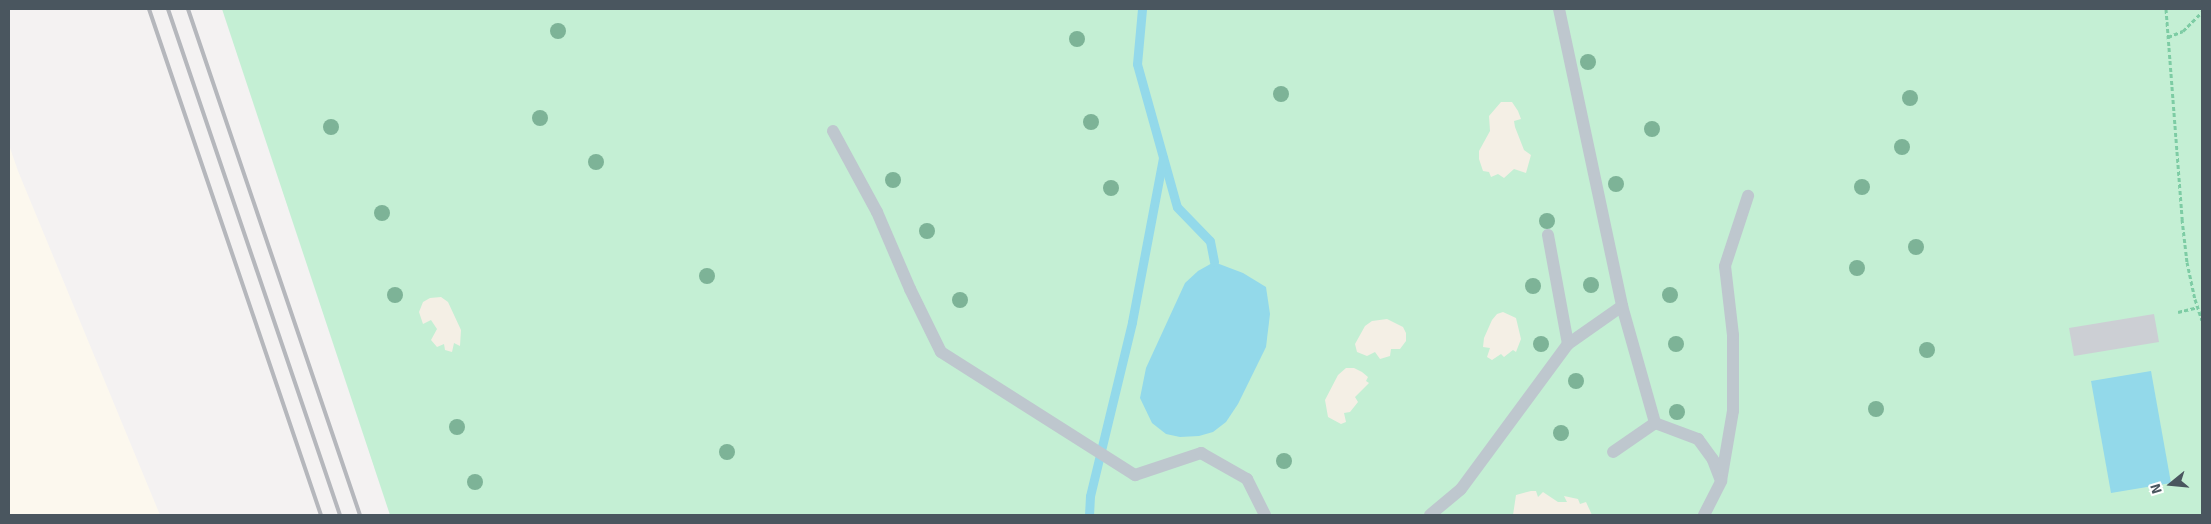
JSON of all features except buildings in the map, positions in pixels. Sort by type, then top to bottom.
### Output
[{"type":"lane","points":[[1558,9],[1622,306],[1655,423]]},
{"type":"lane","points":[[833,131],[877,212],[910,289],[941,352],[1135,475],[1201,453],[1247,479],[1265,515]]},
{"type":"lane","points":[[1704,515],[1721,482],[1733,411],[1732,335],[1725,266],[1748,196]]},
{"type":"lane","points":[[1548,235],[1568,344]]},
{"type":"lane","points":[[1430,515],[1461,489],[1568,344],[1622,306]]},
{"type":"lane","points":[[1655,423],[1698,439],[1713,460],[1721,482]]},
{"type":"lane","points":[[1612,452],[1655,423]]},
{"type":"path","points":[[2166,9],[2182,219],[2187,262],[2202,320]]},
{"type":"path","points":[[2168,37],[2183,31],[2202,12]]},
{"type":"path","points":[[2178,312],[2198,307]]},
{"type":"shaded area","points":[[9,145],[18,171],[160,515],[9,515]]},
{"type":"green space","points":[[222,9],[2202,9],[2202,515],[390,515]]},
{"type":"sand","points":[[1501,102],[1512,102],[1518,111],[1521,119],[1514,121],[1515,127],[1524,150],[1531,155],[1526,173],[1514,169],[1504,178],[1498,174],[1491,177],[1489,172],[1483,171],[1479,159],[1479,151],[1490,131],[1489,116]]},
{"type":"sand","points":[[441,297],[448,302],[461,330],[460,346],[454,343],[452,352],[445,350],[444,344],[437,347],[431,340],[437,329],[431,320],[423,324],[419,312],[423,302],[430,298]]},
{"type":"sand","points":[[1503,312],[1516,318],[1521,339],[1516,352],[1513,350],[1504,357],[1501,354],[1492,360],[1487,357],[1490,348],[1483,347],[1484,338],[1492,320],[1497,314]]},
{"type":"sand","points":[[1387,319],[1403,327],[1406,333],[1406,341],[1400,349],[1391,349],[1390,356],[1380,359],[1375,352],[1367,356],[1357,352],[1355,344],[1365,326],[1372,321]]},
{"type":"sand","points":[[1346,368],[1354,368],[1362,372],[1368,377],[1366,381],[1369,383],[1355,397],[1358,402],[1350,412],[1344,413],[1346,422],[1341,424],[1328,417],[1325,400],[1338,375]]},
{"type":"sand","points":[[1536,491],[1538,497],[1543,492],[1558,502],[1567,502],[1564,496],[1578,499],[1580,504],[1586,502],[1592,515],[1513,515],[1516,495]]},
{"type":"water","points":[[1214,262],[1243,273],[1266,287],[1270,314],[1266,347],[1238,404],[1226,422],[1213,432],[1199,436],[1180,437],[1166,434],[1152,423],[1140,398],[1146,368],[1185,283],[1198,271]]},
{"type":"water","points":[[2151,371],[2171,483],[2111,493],[2091,381]]},
{"type":"waterway","points":[[1142,9],[1137,64],[1177,207],[1210,241],[1214,262]]},
{"type":"waterway","points":[[1089,515],[1090,496],[1132,322],[1163,158]]},
{"type":"railway","points":[[149,9],[321,515]]},
{"type":"railway","points":[[168,9],[340,515]]},
{"type":"railway","points":[[188,9],[360,515]]}]
